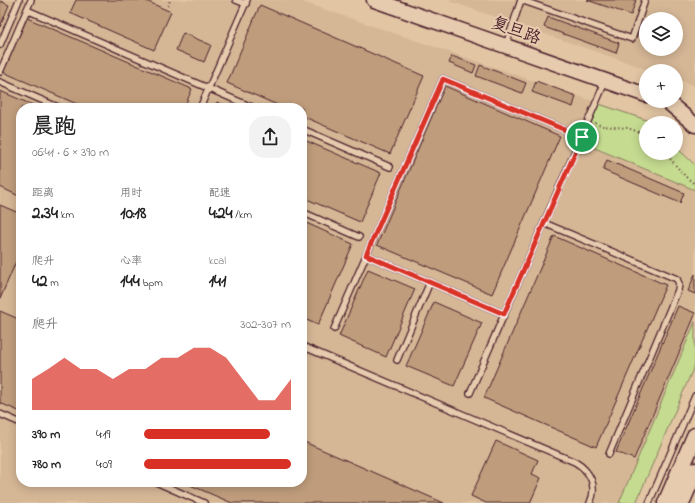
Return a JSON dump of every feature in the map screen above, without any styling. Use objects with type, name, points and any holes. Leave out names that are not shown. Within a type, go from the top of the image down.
[{"type":"main road","points":[[666,503],[695,436]]},
{"type":"main road","points":[[681,503],[695,471]]},
{"type":"street","name":"复旦路","points":[[374,0],[639,93]]},
{"type":"street","points":[[683,107],[695,111]]},
{"type":"street","points":[[674,108],[695,125]]},
{"type":"lane","points":[[0,45],[19,0]]},
{"type":"lane","points":[[0,72],[31,0]]},
{"type":"lane","points":[[202,103],[246,2],[236,0]]},
{"type":"lane","points":[[506,46],[521,0],[632,39],[646,0]]},
{"type":"lane","points":[[27,10],[242,103]]},
{"type":"lane","points":[[334,329],[443,79],[582,137]]},
{"type":"lane","points":[[0,82],[48,103]]},
{"type":"lane","points":[[470,393],[606,82]]},
{"type":"lane","points":[[307,131],[390,166]]},
{"type":"lane","points":[[307,214],[360,237]]},
{"type":"lane","points":[[544,222],[677,280],[679,284],[678,290],[609,454]]},
{"type":"lane","points":[[366,255],[504,314]]},
{"type":"lane","points":[[397,360],[430,282]]},
{"type":"lane","points":[[307,348],[575,462],[585,468],[592,477],[594,488],[590,503]]},
{"type":"lane","points":[[649,503],[695,396]]},
{"type":"lane","points":[[0,414],[16,421]]},
{"type":"lane","points":[[167,487],[204,503]]},
{"type":"path","points":[[168,6],[170,0]]},
{"type":"path","points":[[589,121],[602,126],[628,128],[639,132]]},
{"type":"path","points":[[671,160],[686,177],[695,184]]},
{"type":"shaded area","points":[[0,0],[297,0],[639,117],[639,160],[683,160],[683,154],[695,165],[695,322],[619,503],[0,503]]},
{"type":"shaded area","points":[[446,0],[695,0],[695,86],[683,82],[683,64],[639,64],[639,67]]},
{"type":"green space","points":[[599,104],[639,118],[639,160],[683,160],[683,154],[695,165],[695,190],[583,143]]},
{"type":"green space","points":[[695,322],[695,364],[636,503],[619,503]]},
{"type":"building","points":[[76,0],[144,0],[171,12],[154,50],[70,13]]},
{"type":"building","points":[[587,0],[636,0],[631,15]]},
{"type":"building","points":[[0,1],[9,5],[0,27]]},
{"type":"building","points":[[260,5],[424,76],[390,154],[307,118],[307,103],[273,103],[227,83]]},
{"type":"building","points":[[548,17],[619,43],[616,53],[544,27]]},
{"type":"building","points":[[27,18],[192,89],[186,103],[74,103],[3,72]]},
{"type":"building","points":[[183,33],[211,45],[204,62],[176,50]]},
{"type":"building","points":[[452,56],[476,65],[473,73],[449,63]]},
{"type":"building","points":[[480,65],[526,83],[522,93],[476,76]]},
{"type":"building","points":[[536,81],[576,96],[573,107],[532,92]]},
{"type":"building","points":[[445,86],[560,136],[492,294],[377,245]]},
{"type":"building","points":[[0,91],[28,103],[16,103],[16,195],[0,187]]},
{"type":"building","points":[[307,141],[381,173],[360,222],[307,199]]},
{"type":"building","points":[[607,160],[684,193],[680,203],[603,170]]},
{"type":"building","points":[[0,205],[16,212],[16,262],[0,299]]},
{"type":"building","points":[[307,223],[353,244],[318,325],[307,320]]},
{"type":"building","points":[[554,236],[666,285],[596,447],[484,398]]},
{"type":"building","points":[[368,269],[415,289],[386,357],[339,336]]},
{"type":"building","points":[[695,274],[695,294],[688,291]]},
{"type":"building","points":[[434,302],[482,323],[454,386],[406,366]]},
{"type":"building","points":[[678,306],[695,313],[695,315],[634,459],[616,452]]},
{"type":"building","points":[[0,311],[16,318],[16,410],[0,403]]},
{"type":"building","points":[[496,441],[538,460],[532,474],[541,478],[530,503],[486,503],[471,496]]},
{"type":"building","points":[[307,443],[444,503],[232,503],[195,487],[307,487]]},
{"type":"route","points":[[443,79],[582,137],[504,314],[366,255],[443,79]]}]
